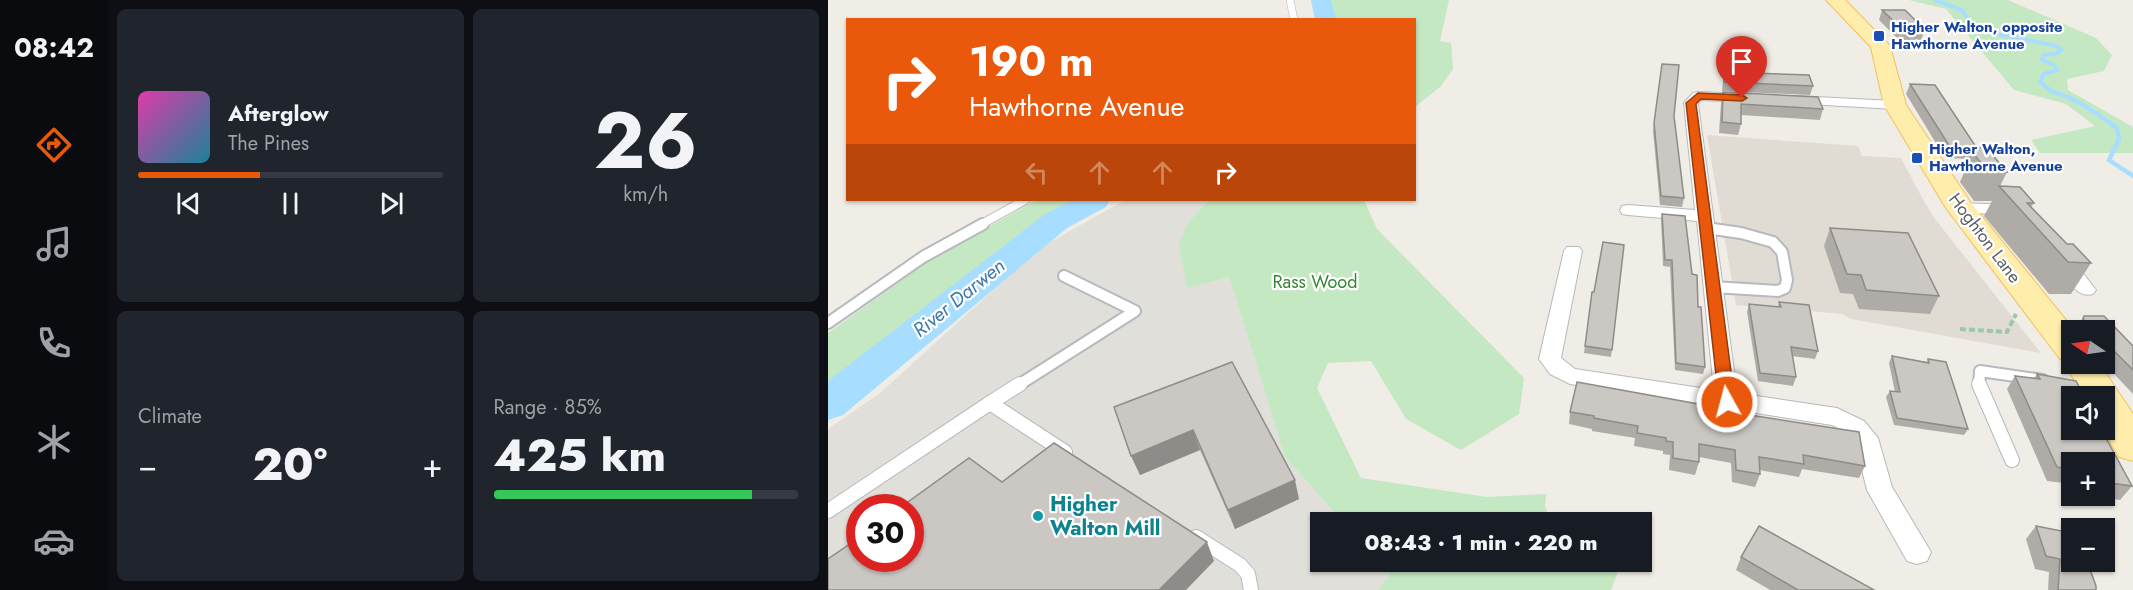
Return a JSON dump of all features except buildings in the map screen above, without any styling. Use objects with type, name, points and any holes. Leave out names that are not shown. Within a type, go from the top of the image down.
[{"type":"main road","name":"Hoghton Lane","points":[[1835,0],[1880,46],[1895,105],[1960,208],[2061,337]]},
{"type":"main road","points":[[2115,423],[2133,447]]},
{"type":"street","points":[[1727,402],[1691,103],[1698,96],[1895,105]]},
{"type":"street","points":[[1960,208],[2025,214],[2007,192]]},
{"type":"street","points":[[1628,210],[1705,222]]},
{"type":"street","points":[[2050,245],[2086,290]]},
{"type":"street","points":[[1573,251],[1550,359],[1558,369],[1570,376],[1727,402],[1837,417],[1856,427],[1866,438],[1880,490],[1917,552]]},
{"type":"lane","points":[[1290,0],[1294,18]]},
{"type":"lane","points":[[828,323],[923,257],[1023,201]]},
{"type":"lane","points":[[1705,222],[1773,242],[1782,252],[1787,280],[1785,288],[1778,291],[1713,287]]},
{"type":"lane","points":[[828,512],[1135,311],[1064,276]]},
{"type":"lane","points":[[2012,460],[1979,385],[1980,371],[2087,386]]},
{"type":"lane","points":[[990,404],[1080,462]]},
{"type":"lane","points":[[1180,526],[1239,565],[1248,574],[1251,590]]},
{"type":"path","points":[[1960,329],[2007,332],[2023,301],[2032,300]]},
{"type":"shaded area","points":[[1707,135],[1858,146],[1862,156],[1901,158],[1935,219],[2041,353],[1851,319],[1842,314],[1736,305]]},
{"type":"shaded area","points":[[1123,201],[1208,201],[1187,224],[1187,288],[1229,277],[1285,457],[1334,512],[1310,512],[1310,572],[1387,572],[1390,575],[1378,590],[828,590],[828,429],[880,393],[1040,248]]},
{"type":"green space","points":[[1330,0],[1449,0],[1440,41],[1451,43],[1453,69],[1441,86],[1416,106],[1416,18],[1335,18]]},
{"type":"green space","points":[[1909,0],[2008,0],[2096,38],[2112,55],[2104,71],[2067,79],[2068,90],[2133,127],[2133,153],[2040,153],[2031,140],[2095,126],[2066,104],[2014,90],[1946,9]]},
{"type":"green space","points":[[1034,201],[1074,201],[1036,222],[920,317],[828,382],[828,333],[933,258]]},
{"type":"green space","name":"Rass Wood","points":[[1208,201],[1364,201],[1377,229],[1524,378],[1519,414],[1461,450],[1406,419],[1371,361],[1328,363],[1317,388],[1361,478],[1487,497],[1546,494],[1547,512],[1334,512],[1285,457],[1229,277],[1187,288],[1179,244],[1187,224]]},
{"type":"green space","points":[[1387,572],[1618,572],[1611,590],[1378,590],[1390,575]]},
{"type":"waterway","name":"River Darwen","points":[[1321,0],[1326,18]]},
{"type":"waterway","points":[[1935,0],[1962,10],[1977,30],[2057,46],[2061,50],[2055,54],[2043,55],[2042,60],[2054,65],[2057,70],[2044,74],[2040,82],[2051,91],[2073,99]]},
{"type":"waterway","points":[[2069,98],[2117,128],[2119,139],[2109,160],[2133,176]]},
{"type":"waterway","name":"River Darwen","points":[[828,404],[1056,221],[1093,201]]},
{"type":"place","name":"Higher Walton, opposite Hawthorne Avenue","points":[[1879,36]]},
{"type":"place","name":"Higher Walton, Hawthorne Avenue","points":[[1917,158]]},
{"type":"place","name":"Higher Walton Mill","points":[[1038,516]]},
{"type":"route","points":[[1727,402],[1691,103],[1698,96],[1742,98]]}]
